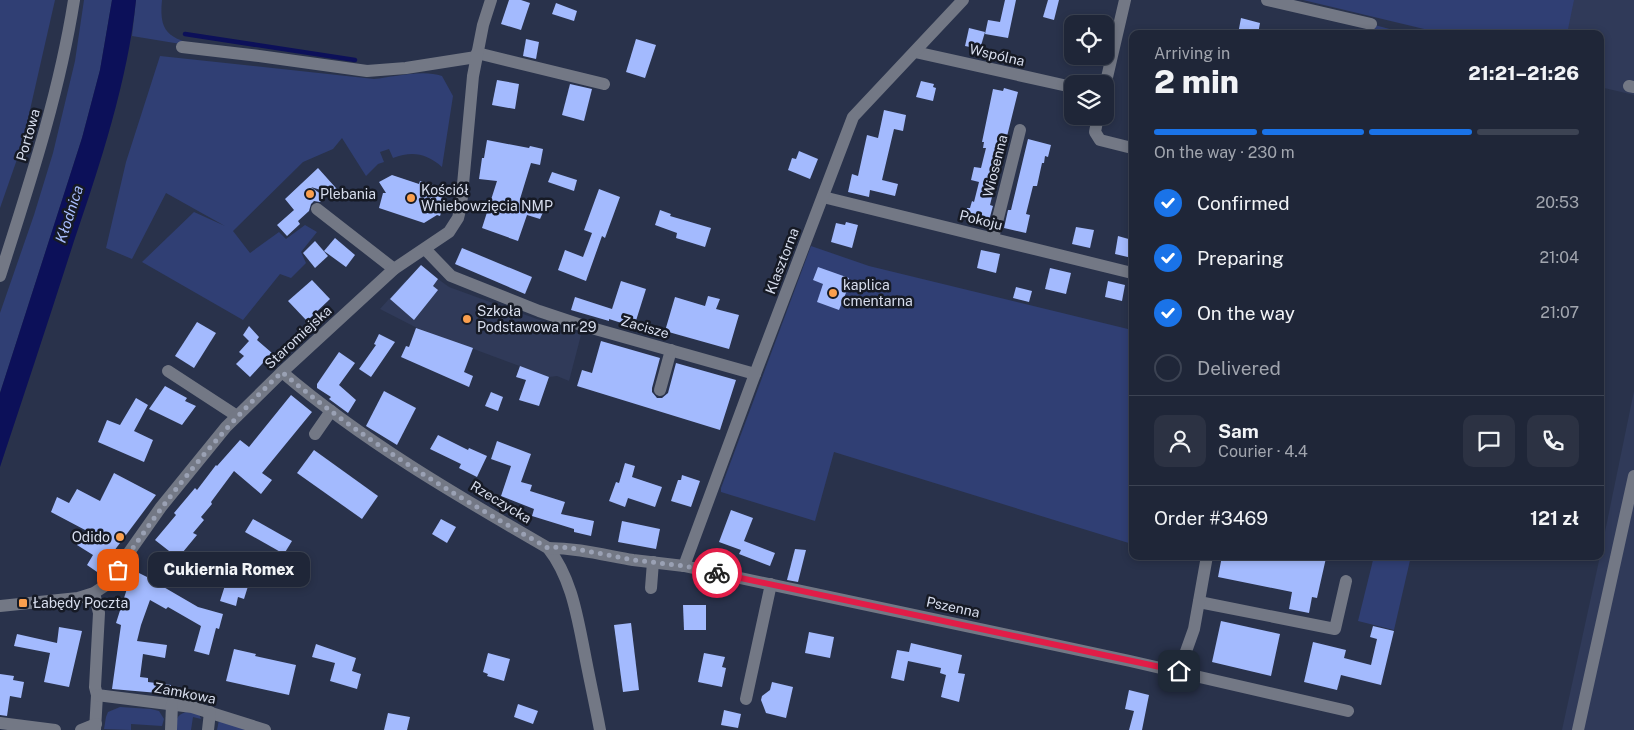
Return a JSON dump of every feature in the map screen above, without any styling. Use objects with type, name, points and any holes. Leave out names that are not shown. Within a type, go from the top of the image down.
[{"type":"street","name":"Portowa","points":[[0,276],[55,99],[74,0]]},
{"type":"street","name":"Staromiejska","points":[[0,606],[78,598],[94,593],[106,585],[162,507],[237,416],[394,269],[449,232],[458,218],[461,206],[472,85],[477,55],[491,0]]},
{"type":"street","name":"Klasztorna","points":[[684,566],[853,118],[963,0]]},
{"type":"street","points":[[1108,75],[1126,0]]},
{"type":"street","points":[[1267,0],[1372,24]]},
{"type":"street","points":[[182,47],[367,71],[406,68],[477,55],[604,84]]},
{"type":"street","name":"Wspólna","points":[[916,52],[1064,85]]},
{"type":"street","points":[[1096,125],[1095,132],[1100,140],[1129,147]]},
{"type":"street","name":"Wiosenna","points":[[993,238],[1020,130]]},
{"type":"street","name":"Pokoju","points":[[823,197],[1129,272]]},
{"type":"street","points":[[318,209],[394,269]]},
{"type":"street","name":"Zacisze","points":[[425,249],[451,276],[573,322],[672,350],[759,371]]},
{"type":"street","points":[[660,390],[672,350]]},
{"type":"street","points":[[168,371],[237,416]]},
{"type":"street","name":"Rzeczycka","points":[[282,372],[355,429],[421,472],[548,548],[558,560],[564,572],[574,606],[600,730]]},
{"type":"street","points":[[315,434],[331,411]]},
{"type":"street","points":[[1578,730],[1634,476]]},
{"type":"street","name":"Pszenna","points":[[548,548],[571,548],[684,566],[1179,671],[1348,711]]},
{"type":"street","points":[[1179,671],[1194,629],[1206,560]]},
{"type":"street","points":[[651,588],[653,562]]},
{"type":"street","points":[[1199,602],[1335,629],[1346,581]]},
{"type":"street","points":[[746,699],[771,584]]},
{"type":"street","points":[[81,730],[95,727],[99,613],[94,593]]},
{"type":"street","name":"Zamkowa","points":[[97,695],[172,704],[210,712],[265,730]]},
{"type":"street","points":[[171,730],[172,704]]},
{"type":"street","points":[[208,730],[210,712]]},
{"type":"street","points":[[0,723],[55,730]]},
{"type":"shaded area","points":[[0,0],[55,0],[22,145],[0,208]]},
{"type":"shaded area","points":[[84,0],[112,0],[100,70],[82,138],[0,393],[0,313],[53,153],[75,61]]},
{"type":"shaded area","points":[[136,0],[162,0],[161,13],[163,22],[170,34],[185,42],[205,48],[132,36]]},
{"type":"shaded area","points":[[1303,0],[1574,0],[1568,30],[1428,30]]},
{"type":"shaded area","points":[[1572,0],[1634,0],[1634,95],[1604,88],[1604,30],[1566,30]]},
{"type":"shaded area","points":[[1371,24],[1393,30],[1370,30]]},
{"type":"shaded area","points":[[160,56],[374,79],[417,73],[442,76],[453,96],[442,167],[436,162],[419,155],[406,154],[393,158],[389,149],[380,152],[384,162],[378,164],[366,176],[342,138],[333,149],[303,162],[233,231],[250,253],[279,232],[286,239],[305,225],[317,232],[301,252],[306,263],[291,278],[280,274],[243,320],[142,262],[194,212],[225,226],[166,193],[132,259],[106,248],[126,162]]},
{"type":"shaded area","points":[[811,246],[869,266],[1129,329],[1129,543],[834,452],[815,521],[721,492]]},
{"type":"shaded area","name":"Szkoła Podstawowa nr 29","points":[[438,279],[449,287],[581,335],[569,381],[557,376],[549,377],[417,328],[380,309],[406,280]]},
{"type":"shaded area","points":[[1634,391],[1634,730],[1562,730],[1599,560],[1604,560],[1604,537]]},
{"type":"shaded area","points":[[1373,560],[1410,560],[1394,630],[1358,621]]},
{"type":"shaded area","points":[[120,707],[159,711],[164,719],[162,726],[131,724],[131,730],[104,729],[108,712]]},
{"type":"shaded area","points":[[186,712],[199,714],[201,719],[193,717],[191,730],[175,730],[177,719]]},
{"type":"shaded area","points":[[219,720],[249,730],[217,730]]},
{"type":"water","name":"Kłodnica","points":[[112,0],[136,0],[127,61],[120,91],[94,183],[0,467],[0,393],[82,138],[100,70]]},
{"type":"building","points":[[509,0],[521,0],[530,3],[521,30],[501,24]]},
{"type":"building","points":[[1005,0],[1016,0],[1008,38],[985,34],[988,20],[1000,22]]},
{"type":"building","points":[[1048,0],[1059,0],[1054,20],[1043,17]]},
{"type":"building","points":[[556,3],[577,11],[574,21],[552,14]]},
{"type":"building","points":[[1241,18],[1260,23],[1259,30],[1239,30]]},
{"type":"building","points":[[969,28],[985,32],[980,49],[965,46]]},
{"type":"building","points":[[526,39],[539,42],[536,59],[523,56]]},
{"type":"building","points":[[636,39],[656,45],[645,78],[626,72]]},
{"type":"building","points":[[497,80],[519,84],[515,109],[492,105]]},
{"type":"building","points":[[921,81],[934,84],[933,87],[936,88],[933,101],[916,97]]},
{"type":"building","points":[[570,84],[592,89],[584,121],[562,115]]},
{"type":"building","points":[[1004,88],[1018,92],[990,205],[993,206],[988,224],[965,218],[967,208],[970,208],[972,201],[974,202],[979,182],[971,180],[974,167],[981,168],[986,148],[983,148],[984,142],[982,142],[993,89],[1003,91]]},
{"type":"building","points":[[884,110],[906,115],[903,131],[894,129],[882,180],[898,184],[895,196],[870,190],[869,197],[848,192],[852,174],[858,176],[867,135],[878,138]]},
{"type":"building","points":[[1028,139],[1051,145],[1048,157],[1045,156],[1044,163],[1042,163],[1037,186],[1033,186],[1026,214],[1030,215],[1026,233],[1004,228],[1008,210],[1011,210]]},
{"type":"building","points":[[487,140],[543,149],[540,165],[531,163],[520,199],[545,208],[540,219],[527,215],[518,241],[482,228],[497,181],[479,179]]},
{"type":"building","points":[[799,151],[818,159],[810,179],[788,170],[792,158],[796,159]]},
{"type":"building","name":"Plebania","points":[[318,168],[344,197],[311,187],[325,197],[320,202],[314,201],[311,204],[309,211],[298,221],[300,224],[287,236],[277,225],[294,210],[285,199]]},
{"type":"building","points":[[552,172],[577,180],[574,191],[548,182]]},
{"type":"building","name":"Kościół Wniebowzięcia NMP","points":[[392,175],[419,184],[420,181],[433,185],[445,201],[440,216],[437,215],[424,223],[379,208],[383,193],[386,193],[379,182]]},
{"type":"building","points":[[599,189],[620,197],[605,238],[602,236],[586,281],[558,270],[565,250],[583,257],[592,233],[584,230]]},
{"type":"building","points":[[660,210],[671,214],[670,216],[711,228],[705,247],[676,238],[677,233],[655,225]]},
{"type":"building","points":[[846,222],[858,225],[852,248],[831,242],[836,223],[845,225]]},
{"type":"building","points":[[1076,227],[1094,230],[1090,248],[1072,244]]},
{"type":"building","points":[[1118,236],[1129,239],[1129,257],[1115,254]]},
{"type":"building","points":[[335,238],[355,255],[346,267],[324,251]]},
{"type":"building","points":[[315,241],[328,256],[315,268],[303,253]]},
{"type":"building","points":[[462,248],[532,277],[525,294],[455,264]]},
{"type":"building","points":[[981,250],[1000,254],[996,273],[977,268]]},
{"type":"building","points":[[421,265],[438,279],[433,286],[438,290],[414,320],[390,299]]},
{"type":"building","name":"kaplica cmentarna","points":[[818,267],[849,278],[848,282],[850,283],[839,310],[817,302],[823,284],[813,280]]},
{"type":"building","points":[[1050,268],[1071,273],[1066,294],[1045,289]]},
{"type":"building","points":[[312,280],[330,299],[307,321],[288,301]]},
{"type":"building","points":[[621,281],[646,289],[634,327],[571,310],[575,297],[612,309]]},
{"type":"building","points":[[1108,281],[1125,285],[1122,301],[1105,297]]},
{"type":"building","points":[[1016,287],[1032,291],[1029,302],[1013,298]]},
{"type":"building","points":[[708,296],[720,299],[716,309],[739,315],[729,349],[665,331],[675,297],[705,306]]},
{"type":"building","points":[[197,322],[216,333],[194,368],[175,356]]},
{"type":"building","points":[[249,326],[259,337],[257,340],[272,353],[250,377],[236,364],[244,356],[239,352],[249,341],[243,335]]},
{"type":"building","points":[[416,328],[473,348],[464,372],[473,376],[469,387],[401,357],[406,346],[409,347]]},
{"type":"building","points":[[379,334],[395,342],[371,377],[359,369],[376,345],[374,344]]},
{"type":"building","points":[[601,341],[660,358],[652,388],[652,392],[657,398],[662,398],[668,393],[676,363],[736,380],[720,430],[577,386],[582,370],[592,373]]},
{"type":"building","points":[[339,352],[355,363],[339,385],[356,400],[348,413],[329,399],[331,397],[317,388],[317,384]]},
{"type":"building","points":[[520,366],[549,377],[539,406],[519,400],[526,380],[516,377]]},
{"type":"building","points":[[165,386],[187,398],[185,401],[196,406],[182,425],[149,409]]},
{"type":"building","points":[[384,391],[416,408],[397,445],[366,426]]},
{"type":"building","points":[[491,392],[503,397],[498,411],[485,406]]},
{"type":"building","points":[[291,395],[312,412],[262,473],[272,480],[261,494],[234,471],[201,517],[204,520],[193,533],[197,535],[178,558],[155,540],[176,515],[174,513],[195,488],[197,490],[216,465],[240,440],[249,447]]},
{"type":"building","points":[[136,398],[148,405],[134,431],[153,440],[144,462],[98,442],[107,420],[120,425]]},
{"type":"building","points":[[438,435],[468,450],[469,448],[487,456],[477,477],[459,468],[461,464],[430,449]]},
{"type":"building","points":[[497,441],[531,454],[521,482],[532,485],[530,491],[565,502],[561,514],[594,521],[591,536],[574,532],[574,529],[532,516],[534,509],[501,496],[511,466],[491,459]]},
{"type":"building","points":[[314,450],[378,496],[362,519],[297,473]]},
{"type":"building","points":[[625,463],[635,466],[632,477],[662,487],[655,507],[628,498],[625,507],[609,501],[616,482],[619,483]]},
{"type":"building","points":[[114,473],[156,495],[114,551],[100,574],[87,565],[93,555],[77,545],[87,531],[51,512],[57,497],[69,503],[77,489],[100,501]]},
{"type":"building","points":[[682,475],[700,481],[691,507],[671,501],[678,480],[681,480]]},
{"type":"building","points":[[731,510],[753,518],[744,541],[775,553],[770,566],[739,554],[741,550],[719,542]]},
{"type":"building","points":[[253,519],[292,541],[284,554],[245,532]]},
{"type":"building","points":[[441,519],[456,527],[447,543],[432,534]]},
{"type":"building","points":[[622,521],[660,529],[656,549],[618,542]]},
{"type":"building","points":[[795,549],[806,550],[798,582],[787,580]]},
{"type":"building","points":[[1221,560],[1326,560],[1317,598],[1312,597],[1309,613],[1289,609],[1292,592],[1218,577]]},
{"type":"building","points":[[133,570],[198,607],[223,614],[219,629],[216,628],[209,655],[194,651],[201,626],[168,607],[166,609],[150,600],[137,641],[167,645],[165,658],[143,654],[140,677],[148,678],[148,682],[171,685],[170,694],[112,689],[121,625],[116,623]]},
{"type":"building","points":[[228,576],[249,583],[244,599],[238,597],[236,606],[220,601]]},
{"type":"building","points":[[683,605],[706,605],[706,630],[684,630]]},
{"type":"building","points":[[1221,621],[1280,634],[1271,676],[1212,662]]},
{"type":"building","points":[[631,623],[639,690],[623,692],[614,625]]},
{"type":"building","points":[[1373,626],[1394,631],[1381,685],[1341,675],[1337,690],[1304,682],[1313,642],[1346,650],[1344,658],[1371,665],[1377,639],[1370,637]]},
{"type":"building","points":[[59,627],[82,631],[69,687],[44,682],[50,653],[14,646],[17,634],[57,643]]},
{"type":"building","points":[[809,632],[834,637],[830,658],[805,653]]},
{"type":"building","points":[[911,643],[962,655],[958,673],[965,674],[959,702],[941,697],[946,675],[940,673],[941,668],[908,661],[904,681],[891,678],[897,650],[909,652]]},
{"type":"building","points":[[316,644],[356,658],[352,671],[361,674],[357,689],[330,681],[335,663],[312,657]]},
{"type":"building","points":[[234,649],[256,654],[255,656],[296,665],[289,695],[226,681]]},
{"type":"building","points":[[488,653],[510,659],[504,681],[487,676],[488,674],[483,672]]},
{"type":"building","points":[[704,653],[725,657],[722,667],[726,668],[722,687],[698,682]]},
{"type":"building","points":[[0,674],[14,676],[13,680],[24,682],[21,698],[10,696],[7,716],[0,715]]},
{"type":"building","points":[[772,682],[793,687],[786,718],[766,713],[761,700],[762,696],[770,690]]},
{"type":"building","points":[[1129,690],[1149,695],[1142,730],[1129,730],[1134,711],[1125,709]]},
{"type":"building","points":[[518,704],[538,711],[533,724],[514,717]]},
{"type":"building","points":[[724,710],[741,714],[738,728],[721,725]]},
{"type":"building","points":[[388,713],[410,717],[407,730],[384,730]]},
{"type":"waterway","points":[[185,34],[355,60]]},
{"type":"way so far","points":[[118,570],[162,507],[226,427],[282,372],[355,429],[548,548],[571,548],[717,573]]},
{"type":"place","name":"Plebania","points":[[310,194]]},
{"type":"place","name":"Kościół Wniebowzięcia NMP","points":[[411,198]]},
{"type":"place","name":"kaplica cmentarna","points":[[833,293]]},
{"type":"place","name":"Szkoła Podstawowa nr 29","points":[[467,319]]},
{"type":"place","name":"Odido","points":[[120,537]]},
{"type":"place","name":"Cukiernia Romex","points":[[118,570]]},
{"type":"place","name":"Łabędy Poczta","points":[[23,603]]},
{"type":"route","points":[[717,573],[1179,671]]}]
